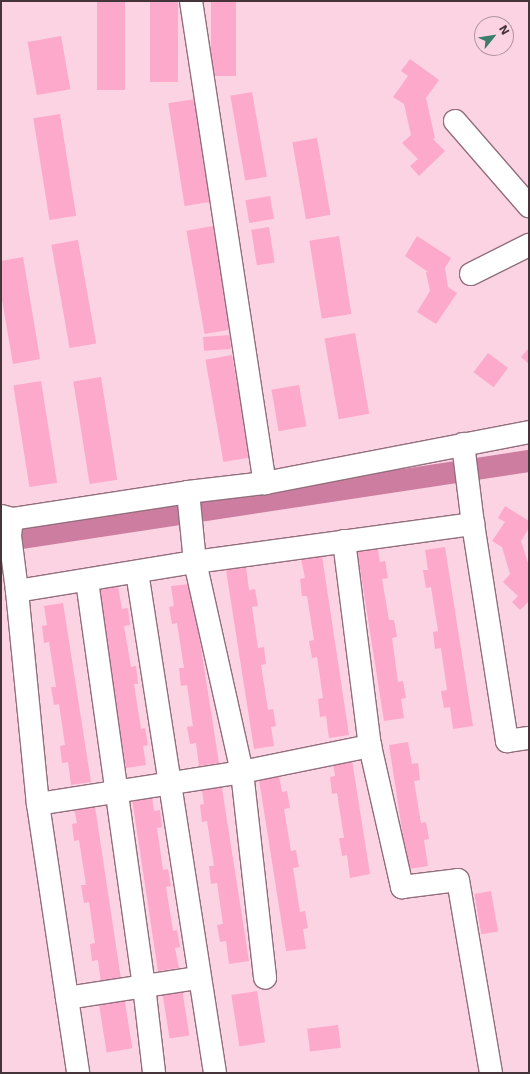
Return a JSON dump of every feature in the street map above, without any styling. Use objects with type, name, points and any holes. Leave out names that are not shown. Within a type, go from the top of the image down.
[{"type":"street","points":[[191,1],[265,483]]},
{"type":"street","points":[[455,120],[529,206]]},
{"type":"street","points":[[471,274],[529,245]]},
{"type":"street","points":[[78,1073],[38,804],[8,523],[189,499],[265,483],[464,454],[529,432]]},
{"type":"street","points":[[464,454],[469,498],[507,741],[529,738]]},
{"type":"street","points":[[189,499],[194,555],[242,772],[266,978]]},
{"type":"street","points":[[15,582],[87,581],[137,572],[194,555],[344,541],[473,524]]},
{"type":"street","points":[[344,541],[370,746],[402,886],[458,880],[490,1073]]},
{"type":"street","points":[[137,572],[198,978],[215,1073]]},
{"type":"street","points":[[87,581],[144,986],[154,1073]]},
{"type":"street","points":[[38,804],[242,772],[370,746]]},
{"type":"street","points":[[67,998],[198,978]]},
{"type":"building","points":[[97,1],[125,1],[125,90],[97,90]]},
{"type":"building","points":[[150,1],[178,1],[178,82],[150,82]]},
{"type":"building","points":[[211,1],[236,1],[236,76],[211,76]]},
{"type":"building","points":[[61,36],[70,89],[37,95],[28,42]]},
{"type":"building","points":[[410,59],[439,80],[426,98],[435,138],[433,139],[445,151],[419,176],[410,166],[418,159],[402,143],[411,135],[404,104],[393,97],[408,76],[401,71]]},
{"type":"building","points":[[252,92],[267,177],[245,181],[230,96]]},
{"type":"building","points":[[195,99],[211,202],[185,206],[168,103]]},
{"type":"building","points":[[60,114],[76,216],[49,220],[33,118]]},
{"type":"building","points":[[317,138],[331,215],[306,219],[292,142]]},
{"type":"building","points":[[270,196],[274,219],[249,223],[245,200]]},
{"type":"building","points":[[213,226],[231,329],[205,334],[186,231]]},
{"type":"building","points":[[269,227],[275,263],[257,265],[251,230]]},
{"type":"building","points":[[339,236],[351,314],[322,319],[309,241]]},
{"type":"building","points":[[417,236],[451,258],[445,268],[448,287],[457,293],[436,324],[417,312],[430,291],[426,272],[428,272],[405,256]]},
{"type":"building","points":[[78,240],[96,343],[70,348],[51,245]]},
{"type":"building","points":[[23,257],[40,359],[13,364],[1,294],[1,261]]},
{"type":"building","points":[[355,333],[369,414],[339,419],[324,338]]},
{"type":"building","points":[[230,335],[231,349],[204,351],[203,337]]},
{"type":"building","points":[[529,348],[529,364],[521,357]]},
{"type":"building","points":[[488,353],[508,368],[494,387],[474,372]]},
{"type":"building","points":[[232,355],[250,457],[223,462],[205,360]]},
{"type":"building","points":[[101,377],[117,480],[90,484],[73,381]]},
{"type":"building","points":[[41,381],[57,483],[29,487],[13,385]]},
{"type":"building","points":[[299,385],[306,426],[279,431],[271,390]]},
{"type":"building","points":[[505,506],[529,521],[529,528],[521,541],[529,566],[529,601],[520,610],[512,602],[518,596],[503,582],[510,574],[502,547],[492,541],[505,522],[498,518]]},
{"type":"building","points":[[376,539],[380,562],[385,561],[388,578],[382,579],[389,620],[394,620],[397,637],[392,638],[398,682],[403,681],[406,698],[401,699],[404,718],[384,721],[356,543]]},
{"type":"building","points":[[445,547],[473,726],[453,729],[450,707],[444,708],[441,691],[447,690],[441,648],[435,649],[433,632],[438,631],[431,587],[426,588],[423,570],[428,570],[425,550]]},
{"type":"building","points":[[322,556],[349,735],[329,738],[326,716],[320,717],[318,699],[323,698],[317,657],[312,658],[309,641],[314,640],[307,596],[302,596],[300,579],[305,578],[301,559]]},
{"type":"building","points":[[246,567],[249,590],[255,589],[258,606],[252,607],[258,648],[264,647],[266,664],[261,665],[268,710],[273,709],[276,726],[271,727],[274,746],[254,749],[226,570]]},
{"type":"building","points":[[191,584],[219,763],[199,766],[196,743],[190,744],[187,727],[193,726],[187,685],[181,686],[179,668],[184,668],[177,623],[172,624],[169,607],[174,606],[171,586]]},
{"type":"building","points":[[118,586],[122,609],[128,608],[130,625],[124,626],[131,667],[136,666],[138,684],[134,684],[141,729],[145,728],[148,745],[143,746],[146,765],[126,768],[98,589]]},
{"type":"building","points":[[63,603],[91,782],[71,785],[68,762],[62,763],[60,746],[65,745],[59,704],[54,705],[51,687],[56,687],[49,642],[44,643],[42,626],[47,625],[44,606]]},
{"type":"building","points":[[408,742],[412,764],[418,763],[420,780],[414,781],[421,823],[426,822],[429,839],[424,840],[428,866],[408,869],[389,745]]},
{"type":"building","points":[[351,754],[370,874],[350,878],[347,855],[342,856],[339,838],[344,838],[337,793],[332,794],[330,777],[335,776],[332,757]]},
{"type":"building","points":[[278,770],[282,792],[287,791],[290,808],[284,809],[291,851],[296,850],[299,867],[293,868],[300,912],[305,911],[308,928],[303,929],[306,949],[286,951],[258,773]]},
{"type":"building","points":[[221,782],[249,961],[229,964],[226,941],[220,942],[217,925],[223,924],[217,883],[211,884],[209,866],[214,866],[207,821],[202,822],[200,805],[204,804],[201,784]]},
{"type":"building","points":[[151,789],[154,811],[160,810],[162,827],[157,828],[163,870],[168,869],[171,886],[166,887],[173,931],[177,930],[180,947],[175,948],[179,968],[158,971],[131,792]]},
{"type":"building","points":[[94,800],[121,979],[101,983],[98,960],[92,961],[90,944],[95,943],[89,902],[84,903],[81,885],[86,885],[79,840],[74,841],[72,824],[77,823],[73,804]]},
{"type":"building","points":[[491,891],[498,931],[481,934],[474,894]]},
{"type":"building","points":[[182,989],[189,1035],[170,1039],[162,992]]},
{"type":"building","points":[[257,991],[265,1042],[239,1046],[231,995]]},
{"type":"building","points":[[124,996],[132,1048],[107,1052],[98,1000]]},
{"type":"building","points":[[338,1025],[341,1048],[310,1052],[307,1029]]},
{"type":"waterway","points":[[1,541],[529,461]]}]
